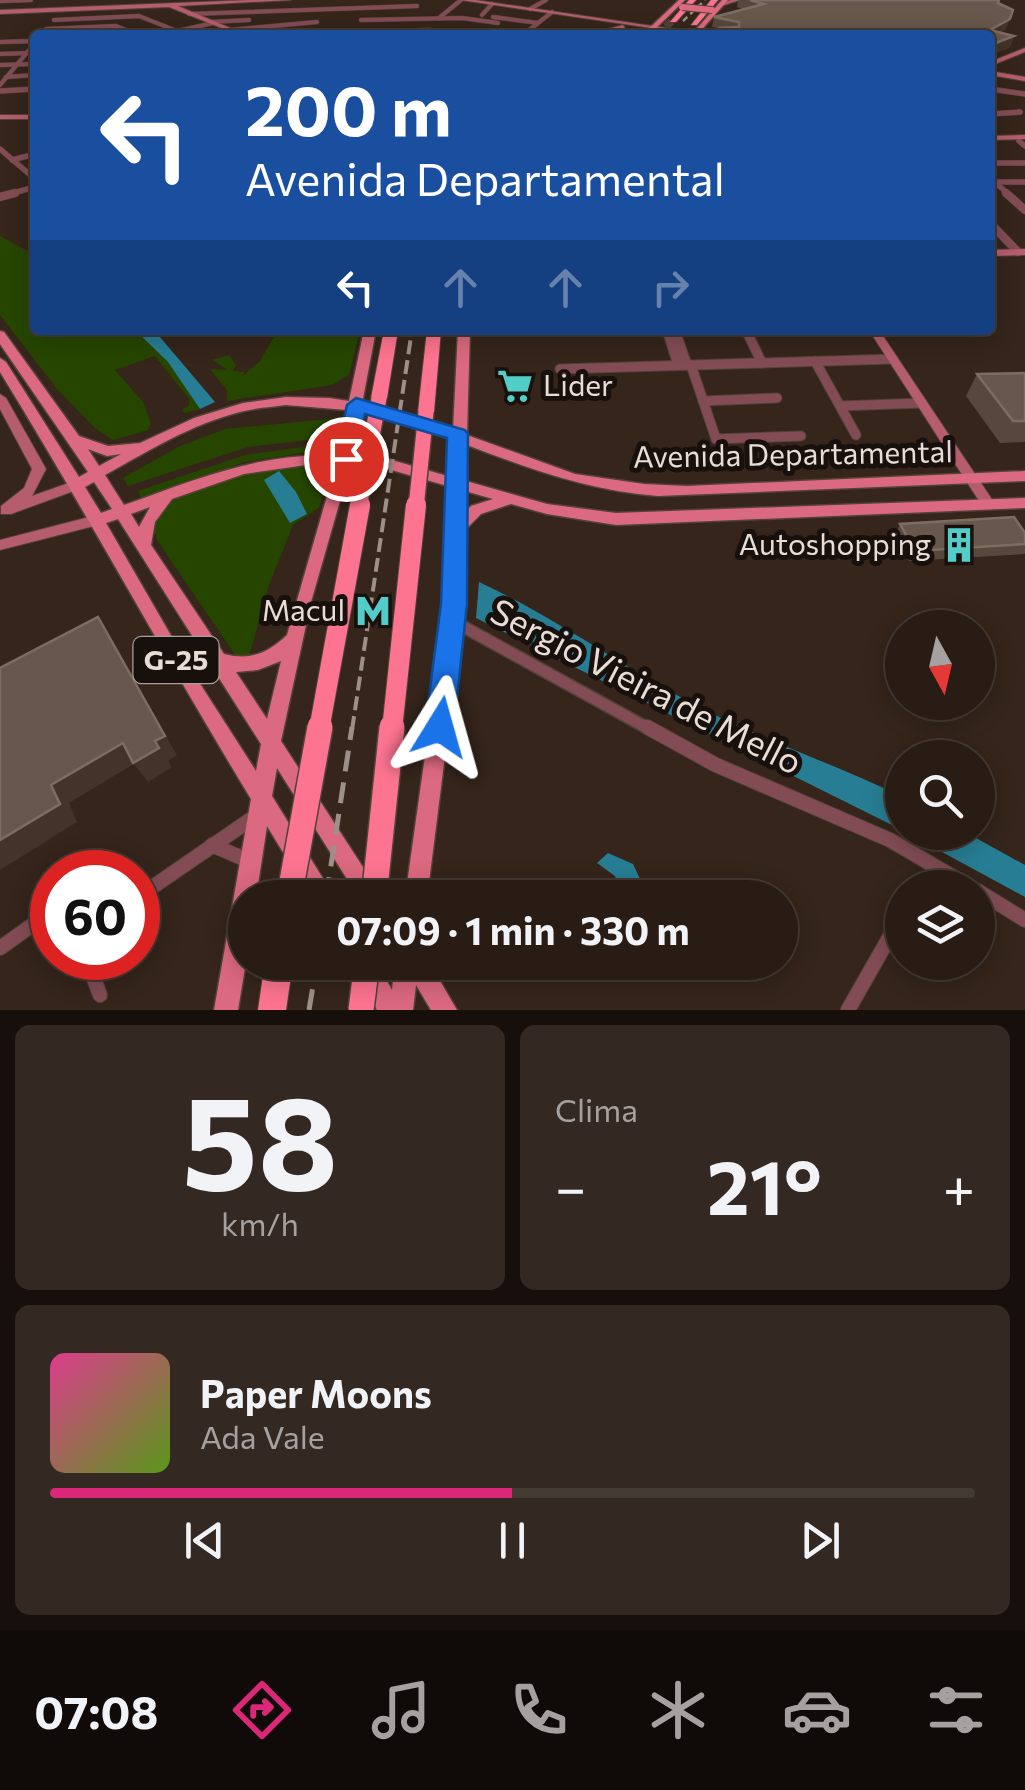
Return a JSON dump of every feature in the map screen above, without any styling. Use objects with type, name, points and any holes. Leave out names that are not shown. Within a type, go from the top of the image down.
[{"type":"highway","points":[[669,18],[693,0]]},
{"type":"highway","points":[[695,30],[720,1]]},
{"type":"highway","points":[[292,880],[390,335]]},
{"type":"highway","points":[[375,880],[434,335]]},
{"type":"highway","points":[[272,1010],[276,980]]},
{"type":"highway","points":[[362,1010],[363,980]]},
{"type":"main road","points":[[695,30],[720,1]]},
{"type":"main road","points":[[651,30],[669,18],[679,5],[714,11]]},
{"type":"main road","points":[[637,24],[669,18]]},
{"type":"main road","points":[[610,22],[656,26]]},
{"type":"main road","name":"G-25","points":[[0,335],[74,439],[361,880]]},
{"type":"main road","points":[[226,1010],[271,742],[293,640],[346,459],[369,335]]},
{"type":"main road","points":[[418,880],[454,613],[464,335]]},
{"type":"main road","name":"G-25","points":[[0,362],[77,485],[259,805],[311,880]]},
{"type":"main road","points":[[0,372],[13,382]]},
{"type":"main road","points":[[322,400],[363,372]]},
{"type":"main road","name":"Avenida Departamental","points":[[3,511],[77,485],[195,422],[244,407],[322,400],[356,405],[458,434],[562,474],[632,489],[687,491],[1025,476]]},
{"type":"main road","points":[[74,439],[114,451],[160,440]]},
{"type":"main road","name":"Avenida Departamental","points":[[97,520],[267,464],[346,459],[388,464],[563,512],[635,519],[1025,503]]},
{"type":"main road","points":[[143,547],[148,520],[170,494]]},
{"type":"main road","points":[[456,530],[476,510],[509,500]]},
{"type":"main road","points":[[218,660],[240,666],[258,663],[278,654],[293,640]]},
{"type":"main road","points":[[374,980],[390,1010]]},
{"type":"main road","points":[[401,1010],[405,980]]},
{"type":"main road","points":[[426,980],[445,1010]]},
{"type":"street","points":[[0,1],[34,0]]},
{"type":"street","points":[[27,10],[34,0]]},
{"type":"street","points":[[245,1],[258,0]]},
{"type":"street","points":[[0,12],[288,0]]},
{"type":"street","points":[[400,18],[425,0]]},
{"type":"street","points":[[425,30],[463,0],[610,22],[625,20]]},
{"type":"street","points":[[503,6],[513,0]]},
{"type":"street","points":[[530,9],[546,0]]},
{"type":"street","points":[[720,1],[737,0]]},
{"type":"street","points":[[245,1],[248,12]]},
{"type":"street","points":[[316,30],[318,1]]},
{"type":"street","points":[[27,10],[169,2],[230,30],[280,21]]},
{"type":"street","points":[[492,4],[480,14],[538,23]]},
{"type":"street","points":[[189,14],[417,6]]},
{"type":"street","points":[[360,7],[362,30]]},
{"type":"street","points":[[46,30],[62,10]]},
{"type":"street","points":[[280,21],[282,10]]},
{"type":"street","points":[[529,30],[552,12]]},
{"type":"street","points":[[562,14],[637,24]]},
{"type":"street","points":[[54,20],[138,16],[174,30]]},
{"type":"street","points":[[361,20],[439,18],[498,23],[490,30]]},
{"type":"street","points":[[181,30],[211,23],[317,22]]},
{"type":"street","points":[[597,30],[610,22]]},
{"type":"street","points":[[609,30],[637,24]]},
{"type":"street","points":[[68,30],[117,26],[126,30]]},
{"type":"street","points":[[656,26],[695,30]]},
{"type":"street","points":[[0,42],[30,42]]},
{"type":"street","points":[[30,49],[3,77],[0,88],[30,89]]},
{"type":"street","points":[[995,63],[1025,50]]},
{"type":"street","points":[[0,54],[30,53]]},
{"type":"street","points":[[0,66],[30,64]]},
{"type":"street","points":[[995,74],[1023,78]]},
{"type":"street","points":[[3,77],[30,76]]},
{"type":"street","points":[[995,90],[1025,94]]},
{"type":"street","points":[[995,114],[1020,112],[1008,91]]},
{"type":"street","points":[[0,117],[30,117]]},
{"type":"street","points":[[995,140],[1024,141]]},
{"type":"street","points":[[0,150],[30,178]]},
{"type":"street","points":[[12,160],[30,155]]},
{"type":"street","points":[[995,164],[1025,162]]},
{"type":"street","points":[[995,182],[1025,182]]},
{"type":"street","points":[[995,184],[1025,210]]},
{"type":"street","points":[[0,196],[30,185]]},
{"type":"street","points":[[1014,199],[1025,199]]},
{"type":"street","points":[[995,228],[1022,252]]},
{"type":"street","points":[[995,252],[1022,252]]},
{"type":"street","points":[[669,335],[703,400],[716,439],[801,436]]},
{"type":"street","points":[[676,335],[685,365]]},
{"type":"street","points":[[748,335],[762,363]]},
{"type":"street","points":[[877,335],[988,504]]},
{"type":"street","points":[[560,369],[892,359]]},
{"type":"street","points":[[815,361],[856,435]]},
{"type":"street","points":[[0,398],[39,469],[29,491],[3,511]]},
{"type":"street","points":[[703,400],[777,398]]},
{"type":"street","points":[[840,406],[922,404]]},
{"type":"street","name":"Avenida Departamental","points":[[0,545],[97,520]]},
{"type":"street","name":"Sergio Vieira de Mello","points":[[454,613],[716,765],[890,840],[942,870]]},
{"type":"street","points":[[160,881],[212,845],[259,805]]},
{"type":"street","points":[[212,845],[250,861]]},
{"type":"street","name":"Sergio Vieira de Mello","points":[[995,901],[1025,920]]},
{"type":"street","points":[[0,948],[30,927]]},
{"type":"street","points":[[853,1009],[885,941]]},
{"type":"street","points":[[94,980],[100,995]]},
{"type":"green space","points":[[0,236],[30,252],[30,335],[140,335],[168,362],[200,409],[184,413],[182,409],[188,407],[190,400],[155,356],[115,370],[143,402],[151,424],[148,430],[113,440],[95,428],[57,389],[0,315]]},
{"type":"green space","points":[[275,335],[359,335],[349,375],[332,385],[227,401],[227,390],[210,369],[228,370],[212,360],[229,355],[236,365],[233,371],[244,372],[243,376],[260,361]]},
{"type":"green space","points":[[339,418],[335,437],[248,447],[128,486],[123,478],[178,447],[225,429]]},
{"type":"green space","points":[[316,445],[315,451],[244,462],[142,500],[138,491],[245,455]]},
{"type":"green space","points":[[332,462],[319,508],[293,525],[269,585],[248,660],[236,656],[157,540],[153,525],[175,497],[257,471]]},
{"type":"water","points":[[140,335],[158,335],[215,402],[200,409],[168,362]]},
{"type":"water","points":[[279,471],[307,514],[290,523],[264,480]]},
{"type":"water","points":[[479,582],[713,714],[885,789],[885,822],[476,618]]},
{"type":"water","points":[[995,848],[1025,865],[1025,897],[995,881],[995,870],[975,870],[938,850]]},
{"type":"water","points":[[608,853],[633,864],[641,880],[616,880],[597,863]]},
{"type":"building","points":[[750,0],[999,0],[998,3],[1013,10],[1010,19],[990,30],[721,30],[739,27],[739,22],[714,17],[764,4]]},
{"type":"building","points":[[995,31],[1014,36],[996,43]]},
{"type":"building","points":[[1025,373],[1025,421],[1013,421],[977,374]]},
{"type":"building","points":[[1014,517],[1025,533],[1025,544],[915,551],[900,524]]},
{"type":"building","points":[[98,617],[165,736],[155,741],[159,748],[133,763],[123,743],[51,785],[60,804],[0,840],[0,668]]},
{"type":"tunnel","points":[[662,30],[673,20]]},
{"type":"railway","points":[[683,21],[705,0]]},
{"type":"railway","points":[[352,730],[411,335]]},
{"type":"railway","points":[[329,880],[352,727]]},
{"type":"railway","points":[[309,1010],[314,980]]},
{"type":"place","name":"Lider","points":[[515,386]]},
{"type":"place","name":"Autoshopping","points":[[959,545]]},
{"type":"place","name":"Macul","points":[[373,611]]},
{"type":"route","points":[[346,459],[356,405],[458,434],[454,604],[440,727]]}]
